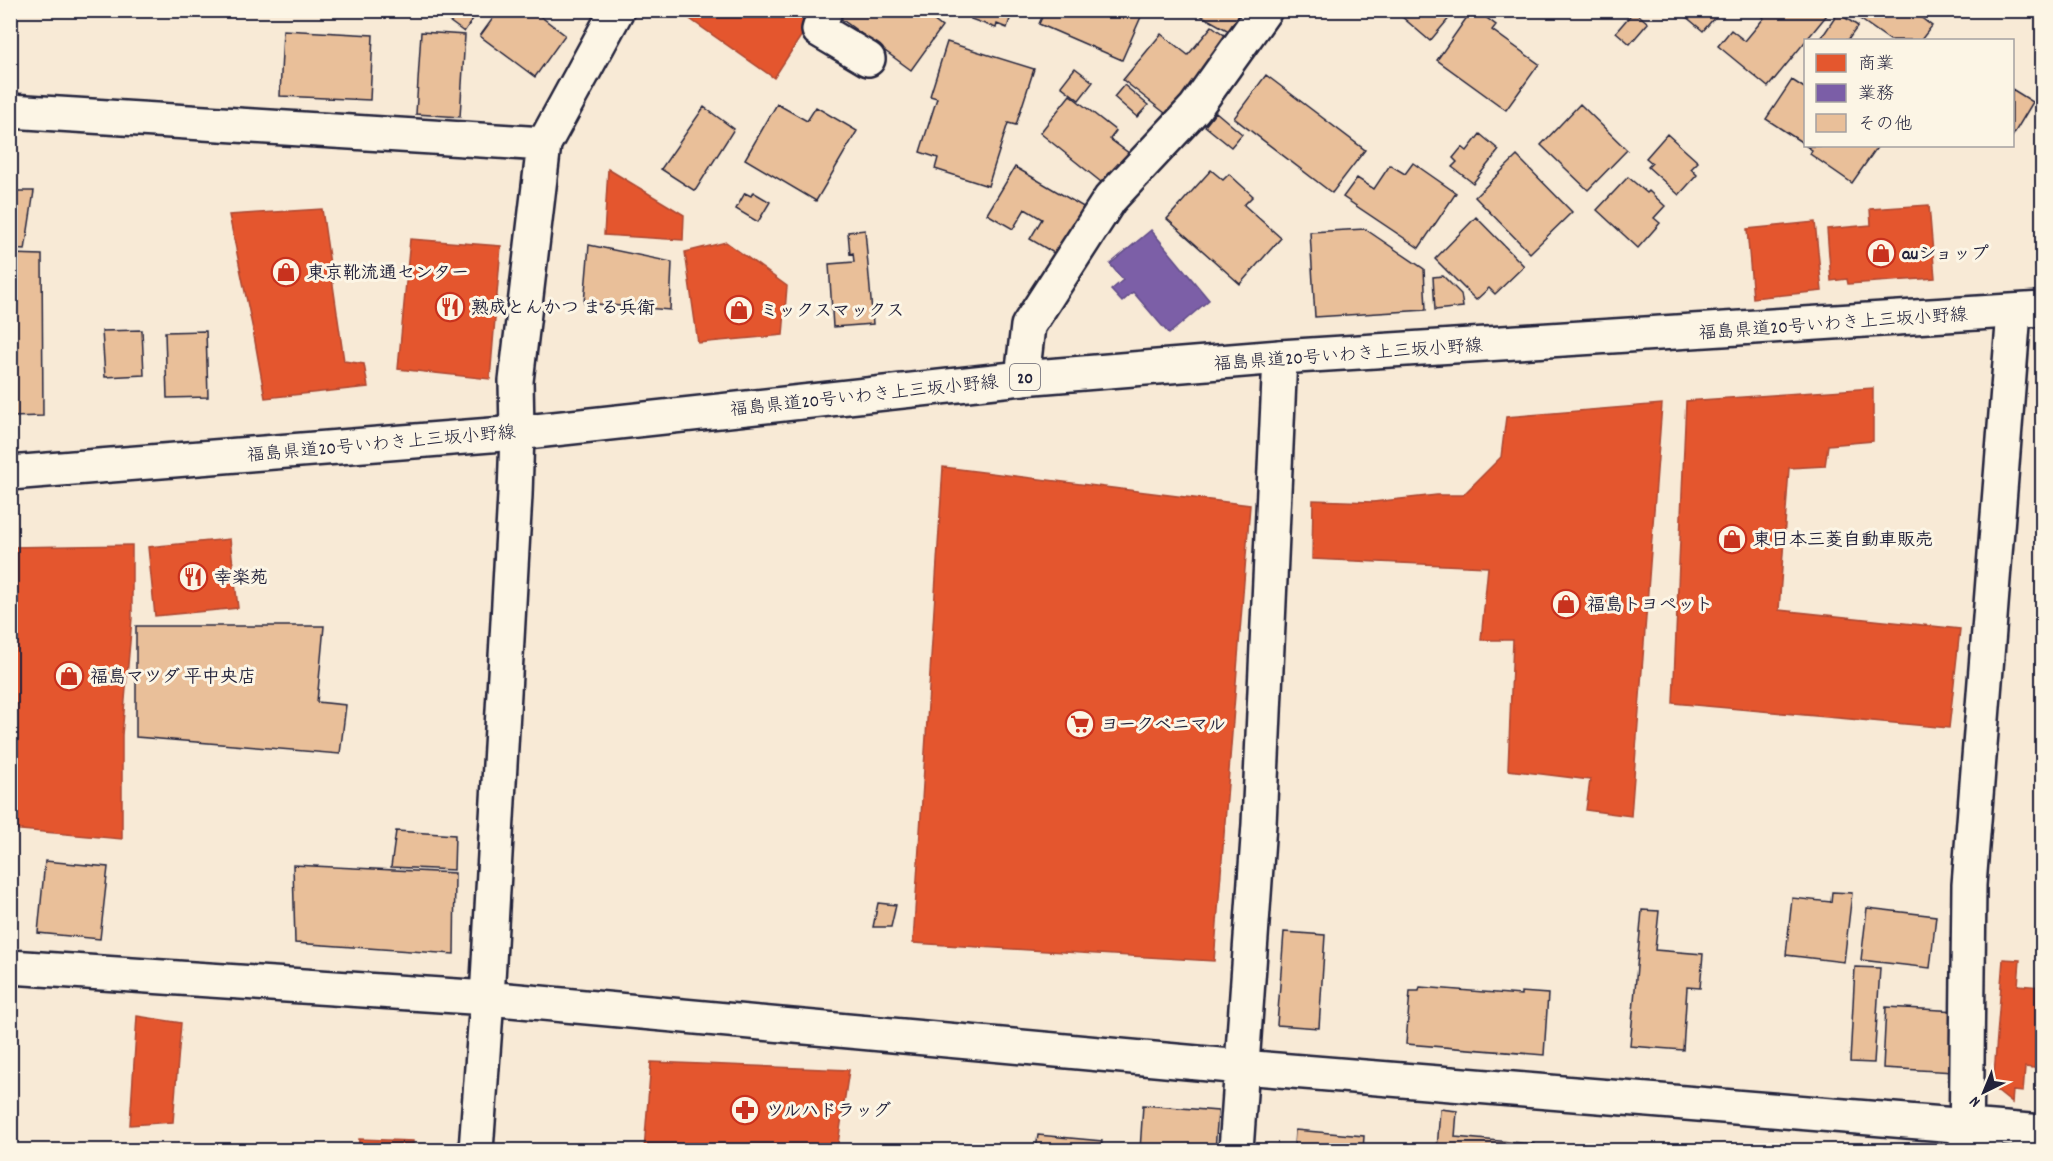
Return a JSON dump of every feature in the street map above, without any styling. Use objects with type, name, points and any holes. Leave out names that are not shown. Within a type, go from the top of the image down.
[{"type":"street","points":[[476,1150],[487,998],[517,433],[516,381],[544,144],[617,10]]},
{"type":"street","points":[[825,10],[819,30],[868,59]]},
{"type":"street","points":[[1022,378],[1028,326],[1110,199],[1195,108],[1265,10]]},
{"type":"street","points":[[10,111],[544,144]]},
{"type":"street","points":[[1966,1139],[1969,885],[2028,310]]},
{"type":"street","name":"福島県道20号いわき上三坂小野線","points":[[10,473],[517,433],[1022,378],[1280,357],[2028,310]]},
{"type":"street","points":[[1236,1150],[1259,824],[1280,357]]},
{"type":"street","points":[[10,967],[487,998],[1242,1067],[1966,1139],[2043,1132]]},
{"type":"building: 商業","points":[[677,10],[811,10],[816,13],[774,78]]},
{"type":"building: 商業","points":[[608,169],[684,215],[683,240],[604,235]]},
{"type":"building: 商業","name":"auショップ","points":[[1929,205],[1935,278],[1848,284],[1847,279],[1831,281],[1827,229],[1871,225],[1870,209]]},
{"type":"building: 商業","name":"東京靴流通センター","points":[[322,209],[344,361],[364,364],[368,387],[265,398],[229,215]]},
{"type":"building: 商業","points":[[1815,222],[1822,291],[1753,298],[1747,229]]},
{"type":"building: 商業","name":"熟成とんかつ まる兵衛","points":[[410,239],[501,246],[490,379],[398,369]]},
{"type":"building: 商業","name":"ミックスマックス","points":[[726,242],[787,286],[783,335],[698,343],[685,252]]},
{"type":"building: 商業","name":"東日本三菱自動車販売","points":[[1873,388],[1873,441],[1828,445],[1825,466],[1789,468],[1779,610],[1960,629],[1949,728],[1673,703],[1686,401]]},
{"type":"building: 商業","name":"福島トヨペット","points":[[1662,404],[1631,816],[1586,810],[1590,780],[1508,770],[1513,640],[1481,640],[1488,567],[1312,559],[1313,500],[1373,502],[1437,495],[1463,495],[1501,457],[1506,417]]},
{"type":"building: 商業","name":"ヨークベニマル","points":[[943,467],[1250,505],[1214,961],[913,943]]},
{"type":"building: 商業","name":"幸楽苑","points":[[230,539],[238,608],[155,616],[148,547]]},
{"type":"building: 商業","name":"福島マツダ 平中央店","points":[[132,545],[132,618],[122,735],[122,839],[10,829],[10,547]]},
{"type":"building: 商業","points":[[2003,959],[2020,960],[2018,985],[2042,987],[2042,1069],[2025,1067],[2023,1092],[2013,1091],[2012,1103],[1993,1088]]},
{"type":"building: 商業","points":[[137,1016],[181,1023],[173,1122],[130,1125]]},
{"type":"building: 商業","name":"ツルハドラッグ","points":[[651,1062],[849,1070],[837,1150],[644,1150]]},
{"type":"building: 商業","points":[[359,1139],[413,1141],[413,1150],[358,1150]]},
{"type":"building: 業務","points":[[1151,230],[1209,300],[1169,334],[1133,292],[1122,302],[1111,290],[1123,280],[1110,264]]},
{"type":"building: その他","points":[[434,10],[479,10],[464,32]]},
{"type":"building: その他","points":[[499,10],[532,10],[565,35],[535,77],[480,36]]},
{"type":"building: その他","points":[[829,10],[908,10],[913,14],[915,10],[920,10],[942,27],[911,70]]},
{"type":"building: その他","points":[[972,10],[1013,10],[1007,28],[997,24],[996,28],[971,19],[974,11]]},
{"type":"building: その他","points":[[1045,10],[1144,10],[1122,60],[1039,24]]},
{"type":"building: その他","points":[[1203,10],[1250,10],[1236,35],[1200,15]]},
{"type":"building: その他","points":[[1394,10],[1456,10],[1430,41]]},
{"type":"building: その他","points":[[1472,10],[1476,10],[1496,25],[1492,30],[1539,64],[1506,110],[1437,60]]},
{"type":"building: その他","points":[[1678,10],[1704,10],[1714,18],[1703,31]]},
{"type":"building: その他","points":[[1755,10],[1831,10],[1807,39],[1804,39],[1804,43],[1768,87],[1718,46],[1731,30],[1745,41],[1764,18]]},
{"type":"building: その他","points":[[1847,10],[1911,10],[1932,26],[1922,39],[1889,39]]},
{"type":"building: その他","points":[[1634,11],[1648,23],[1630,44],[1616,32]]},
{"type":"building: その他","points":[[1838,13],[1858,26],[1849,39],[1821,39]]},
{"type":"building: その他","points":[[1212,26],[1231,40],[1170,117],[1123,80],[1161,34],[1188,55]]},
{"type":"building: その他","points":[[283,30],[373,35],[370,100],[280,96]]},
{"type":"building: その他","points":[[421,32],[465,35],[460,117],[416,114]]},
{"type":"building: その他","points":[[947,42],[1034,69],[1016,125],[1008,123],[988,186],[935,169],[938,158],[920,152],[937,98],[930,96]]},
{"type":"building: その他","points":[[1075,68],[1093,82],[1079,100],[1061,86]]},
{"type":"building: その他","points":[[1266,75],[1365,150],[1332,193],[1234,118]]},
{"type":"building: その他","points":[[1792,80],[1804,88],[1804,144],[1766,119]]},
{"type":"building: その他","points":[[1124,85],[1148,105],[1137,117],[1114,97]]},
{"type":"building: その他","points":[[2014,90],[2033,102],[2014,134]]},
{"type":"building: その他","points":[[1070,95],[1116,131],[1110,139],[1130,154],[1106,186],[1040,133]]},
{"type":"building: その他","points":[[777,104],[807,121],[816,107],[857,131],[816,201],[745,159]]},
{"type":"building: その他","points":[[1580,104],[1627,150],[1588,190],[1541,145]]},
{"type":"building: その他","points":[[704,107],[734,129],[695,191],[661,169]]},
{"type":"building: その他","points":[[1216,112],[1242,134],[1231,147],[1205,126]]},
{"type":"building: その他","points":[[1480,134],[1499,150],[1473,183],[1452,167],[1457,162],[1453,158],[1462,147],[1467,151]]},
{"type":"building: その他","points":[[1667,134],[1698,162],[1691,169],[1697,175],[1679,195],[1648,167],[1652,163],[1646,158]]},
{"type":"building: その他","points":[[1808,147],[1877,147],[1852,183],[1810,154],[1812,150]]},
{"type":"building: その他","points":[[1517,156],[1572,212],[1530,253],[1475,197]]},
{"type":"building: その他","points":[[1413,163],[1456,193],[1419,248],[1343,197],[1357,178],[1374,189],[1390,165],[1405,174]]},
{"type":"building: その他","points":[[1015,167],[1087,209],[1059,256],[1030,239],[1042,219],[1025,209],[1013,229],[987,214]]},
{"type":"building: その他","points":[[1211,170],[1223,180],[1229,174],[1253,196],[1244,205],[1281,238],[1240,284],[1167,219]]},
{"type":"building: その他","points":[[1628,177],[1647,193],[1649,191],[1665,206],[1654,218],[1660,223],[1638,248],[1597,210]]},
{"type":"building: その他","points":[[10,191],[34,191],[25,250],[10,249]]},
{"type":"building: その他","points":[[753,192],[770,202],[758,222],[736,209],[745,193],[751,196]]},
{"type":"building: その他","points":[[1476,217],[1524,266],[1495,294],[1489,288],[1476,300],[1435,259]]},
{"type":"building: その他","points":[[1365,229],[1424,269],[1426,310],[1315,317],[1310,232]]},
{"type":"building: その他","points":[[865,230],[873,324],[833,327],[829,264],[854,262],[853,253],[850,254],[848,232]]},
{"type":"building: その他","points":[[589,245],[672,262],[670,310],[584,303]]},
{"type":"building: その他","points":[[10,254],[42,255],[43,416],[10,417]]},
{"type":"building: その他","points":[[1443,276],[1461,294],[1463,307],[1435,310],[1433,277]]},
{"type":"building: その他","points":[[142,330],[144,375],[105,377],[102,331]]},
{"type":"building: その他","points":[[206,331],[208,397],[167,398],[165,332]]},
{"type":"building: その他","points":[[136,626],[324,626],[317,702],[346,705],[340,754],[136,737]]},
{"type":"building: その他","points":[[396,831],[455,835],[454,870],[391,867]]},
{"type":"building: その他","points":[[45,861],[108,867],[100,939],[38,933]]},
{"type":"building: その他","points":[[293,865],[455,873],[454,954],[295,943]]},
{"type":"building: その他","points":[[1832,892],[1852,893],[1844,962],[1786,955],[1792,898],[1831,902]]},
{"type":"building: その他","points":[[878,903],[896,905],[891,927],[873,927]]},
{"type":"building: その他","points":[[1867,908],[1936,916],[1930,968],[1861,960]]},
{"type":"building: その他","points":[[1642,910],[1659,911],[1655,950],[1703,954],[1700,988],[1687,987],[1683,1050],[1630,1046]]},
{"type":"building: その他","points":[[1284,932],[1325,935],[1319,1028],[1277,1025]]},
{"type":"building: その他","points":[[1855,967],[1880,968],[1874,1063],[1850,1062]]},
{"type":"building: その他","points":[[1420,987],[1521,995],[1521,992],[1548,994],[1544,1055],[1406,1044],[1410,991],[1419,991]]},
{"type":"building: その他","points":[[1886,1007],[1958,1011],[1955,1072],[1883,1068]]},
{"type":"building: その他","points":[[1143,1105],[1218,1111],[1215,1150],[1140,1150]]},
{"type":"building: その他","points":[[1440,1109],[1457,1111],[1455,1137],[1534,1144],[1534,1150],[1437,1150]]},
{"type":"building: その他","points":[[1295,1130],[1364,1136],[1363,1150],[1277,1150],[1277,1145],[1294,1146]]},
{"type":"building: その他","points":[[1038,1135],[1102,1141],[1101,1150],[1036,1150]]},
{"type":"building: その他","points":[[287,1145],[351,1149],[351,1150],[287,1150]]},
{"type":"place","name":"auショップ","points":[[1881,253]]},
{"type":"place","name":"東京靴流通センター","points":[[286,272]]},
{"type":"place","name":"熟成とんかつ まる兵衛","points":[[450,307]]},
{"type":"place","name":"ミックスマックス","points":[[739,310]]},
{"type":"place","name":"東日本三菱自動車販売","points":[[1732,539]]},
{"type":"place","name":"幸楽苑","points":[[193,577]]},
{"type":"place","name":"福島トヨペット","points":[[1566,604]]},
{"type":"place","name":"福島マツダ 平中央店","points":[[69,676]]},
{"type":"place","name":"ヨークベニマル","points":[[1080,724]]},
{"type":"place","name":"ツルハドラッグ","points":[[745,1110]]}]
